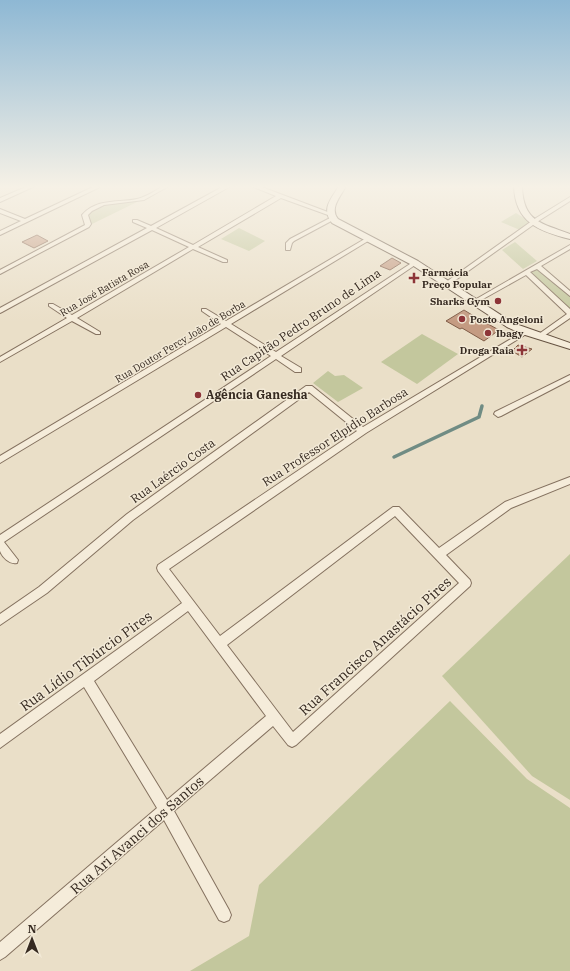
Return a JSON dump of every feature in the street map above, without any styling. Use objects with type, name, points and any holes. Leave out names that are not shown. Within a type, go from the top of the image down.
[{"type":"main road","points":[[355,231],[370,238],[448,283],[496,317],[526,332],[570,346]]},
{"type":"main road","points":[[555,231],[570,238]]},
{"type":"street","points":[[0,272],[77,231]]},
{"type":"street","points":[[0,311],[145,231]]},
{"type":"street","points":[[158,231],[225,261]]},
{"type":"street","name":"Rua José Batista Rosa","points":[[0,360],[220,231]]},
{"type":"street","points":[[288,249],[292,240],[306,231]]},
{"type":"street","points":[[448,283],[521,231]]},
{"type":"street","name":"Rua Doutor Percy João de Borba","points":[[0,460],[370,238]]},
{"type":"street","points":[[474,302],[570,247]]},
{"type":"street","name":"Rua Capitão Pedro Bruno de Lima","points":[[0,540],[415,263]]},
{"type":"street","points":[[537,266],[570,294]]},
{"type":"street","points":[[526,272],[570,314],[539,336]]},
{"type":"street","points":[[51,305],[98,333]]},
{"type":"street","points":[[204,310],[298,370]]},
{"type":"street","name":"Rua Professor Elpídio Barbosa","points":[[189,604],[162,568],[363,431],[526,332]]},
{"type":"street","points":[[498,414],[570,377]]},
{"type":"street","name":"Rua Laércio Costa","points":[[0,620],[42,590],[130,517],[309,388],[363,431]]},
{"type":"street","points":[[219,644],[396,510],[439,554],[508,504],[570,480]]},
{"type":"street","points":[[0,544],[13,560]]},
{"type":"street","name":"Rua Francisco Anastácio Pires","points":[[274,717],[292,741],[466,584],[439,554]]},
{"type":"street","points":[[189,604],[274,717]]},
{"type":"street","name":"Rua Lídio Tibúrcio Pires","points":[[0,742],[189,604]]},
{"type":"street","points":[[86,679],[166,810],[224,915]]},
{"type":"street","name":"Rua Ari Avanci dos Santos","points":[[0,952],[274,717]]},
{"type":"green space","points":[[234,231],[246,231],[265,241],[249,251],[221,239]]},
{"type":"green space","points":[[515,242],[537,261],[523,269],[502,250]]},
{"type":"green space","points":[[538,268],[570,297],[570,311],[529,273]]},
{"type":"green space","points":[[422,334],[458,354],[417,384],[381,362]]},
{"type":"green space","points":[[328,371],[335,376],[344,375],[363,388],[338,402],[313,383]]},
{"type":"green space","points":[[570,554],[570,800],[532,776],[442,676]]},
{"type":"green space","points":[[450,701],[527,779],[570,808],[570,971],[190,971],[249,936],[259,885]]},
{"type":"building","points":[[37,235],[48,241],[34,248],[22,242]]},
{"type":"building","points":[[392,258],[401,263],[390,270],[380,266]]},
{"type":"building","points":[[464,310],[499,330],[484,341],[462,328],[460,329],[446,321]]},
{"type":"building","name":"Droga Raia","points":[[518,345],[532,349],[522,357],[512,351]]},
{"type":"waterway","points":[[394,457],[479,417],[482,406]]},
{"type":"place","name":"Farmácia Preço Popular","points":[[414,278]]},
{"type":"place","name":"Sharks Gym","points":[[498,301]]},
{"type":"place","name":"Posto Angeloni","points":[[462,319]]},
{"type":"place","name":"Ibagy","points":[[488,333]]},
{"type":"place","name":"Droga Raia","points":[[522,350]]},
{"type":"place","name":"Agência Ganesha","points":[[198,395]]}]
